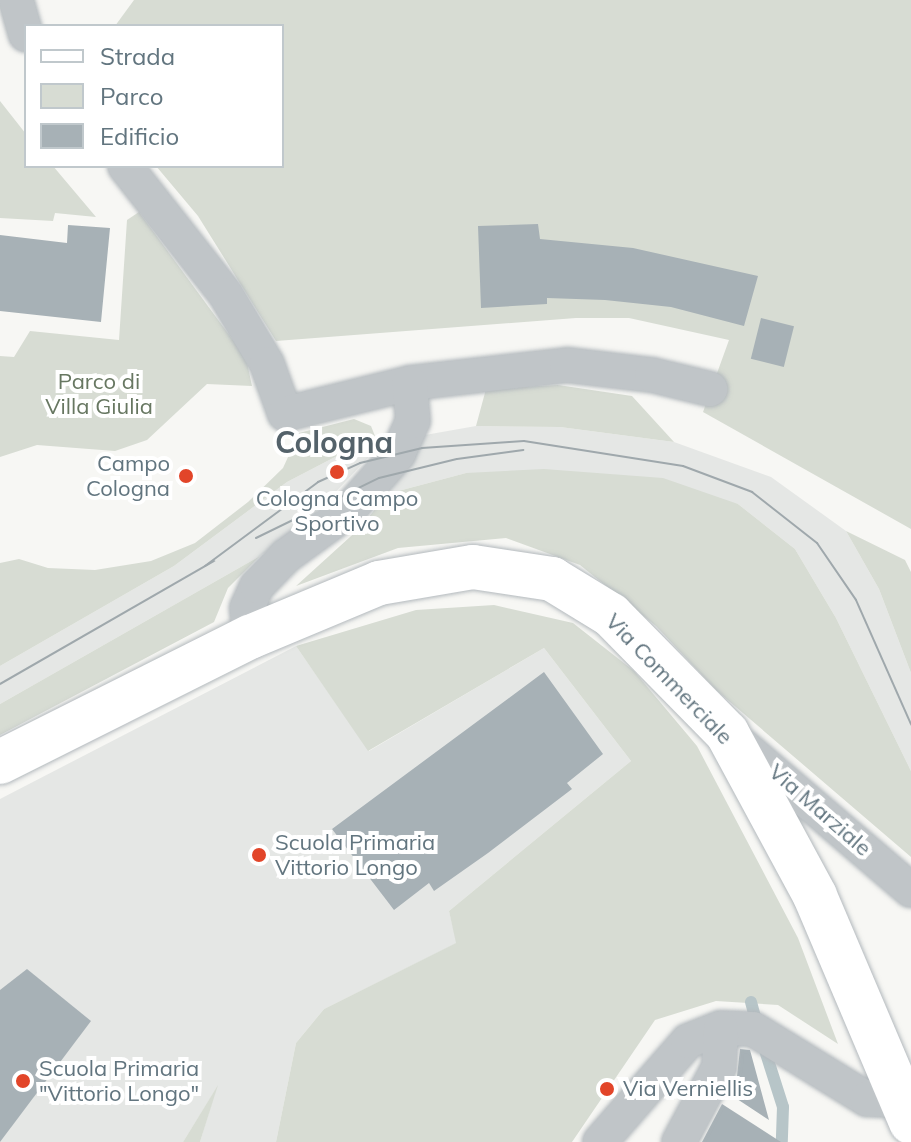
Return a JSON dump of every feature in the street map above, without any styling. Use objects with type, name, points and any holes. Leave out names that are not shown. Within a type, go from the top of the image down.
[{"type":"main road","name":"Via Commerciale","points":[[0,762],[250,637],[379,583],[433,570],[509,569],[552,579],[611,615],[727,733],[815,896],[907,1112]]},
{"type":"street","points":[[16,0],[24,28]]},
{"type":"street","points":[[127,168],[226,295],[267,364],[285,414],[410,383],[567,365],[652,375],[710,389]]},
{"type":"street","points":[[250,637],[247,608],[257,586],[286,556],[348,511],[398,454],[413,421],[410,383]]},
{"type":"street","name":"Via Marziale","points":[[727,733],[911,890]]},
{"type":"street","points":[[600,1142],[688,1041],[721,1028],[753,1029],[867,1099],[907,1112]]},
{"type":"street","points":[[679,1142],[719,1067],[721,1028]]},
{"type":"shaded area","points":[[476,426],[560,427],[674,442],[771,477],[846,531],[879,589],[911,673],[911,771],[836,618],[795,549],[738,504],[466,473],[387,494],[425,435]]},
{"type":"shaded area","points":[[379,446],[312,517],[260,556],[0,704],[0,666],[174,566],[287,482],[337,456]]},
{"type":"shaded area","name":"Scuola Primaria Vittorio Longo","points":[[296,646],[369,751],[544,648],[631,761],[449,911],[457,943],[324,1009],[296,1043],[276,1142],[200,1142],[216,1089],[183,1142],[0,1142],[0,799]]},
{"type":"green space","points":[[134,0],[911,0],[911,529],[703,412],[729,340],[629,318],[576,318],[276,341],[198,216],[158,168],[284,168],[284,24],[116,24]]},
{"type":"green space","points":[[0,101],[24,131],[24,168],[55,168],[96,217],[55,213],[53,221],[0,218]]},
{"type":"green space","name":"Parco di Villa Giulia","points":[[139,212],[246,358],[252,386],[207,384],[147,440],[115,451],[37,445],[0,457],[0,356],[14,357],[30,331],[119,340],[127,220]]},
{"type":"green space","points":[[558,385],[632,396],[674,442],[560,427],[476,426],[486,389]]},
{"type":"green space","points":[[354,419],[371,426],[379,446],[337,456],[287,482],[174,566],[0,666],[0,563],[19,559],[48,568],[95,570],[151,561],[195,543],[248,502],[283,468],[299,433]]},
{"type":"green space","points":[[544,469],[663,478],[738,504],[795,549],[836,618],[911,771],[911,857],[716,690],[656,626],[580,565],[506,538],[398,548],[296,586],[361,527],[387,494],[466,473]]},
{"type":"green space","points":[[846,531],[905,560],[911,572],[911,673],[879,589]]},
{"type":"green space","points":[[260,556],[228,588],[214,622],[0,735],[0,704]]},
{"type":"green space","points":[[494,605],[573,623],[634,671],[697,746],[798,938],[838,1044],[778,1005],[716,1001],[655,1020],[572,1142],[276,1142],[296,1043],[324,1009],[456,943],[449,911],[631,761],[544,648],[368,751],[296,646],[416,610]]},
{"type":"green space","points":[[218,1085],[200,1142],[183,1142]]},
{"type":"building","points":[[538,224],[540,239],[633,248],[758,276],[744,326],[671,307],[605,300],[547,298],[547,304],[481,308],[478,226]]},
{"type":"building","points":[[68,225],[110,228],[101,322],[0,311],[0,235],[67,243]]},
{"type":"building","points":[[761,318],[794,326],[784,367],[751,359]]},
{"type":"building","points":[[544,672],[603,754],[567,783],[572,789],[488,853],[434,891],[429,883],[394,910],[332,829]]},
{"type":"building","name":"Scuola Primaria \"Vittorio Longo\"","points":[[27,969],[91,1021],[0,1142],[0,990]]},
{"type":"building","points":[[740,1049],[750,1050],[769,1120],[728,1093],[737,1076]]},
{"type":"building","points":[[722,1104],[781,1142],[702,1142]]},
{"type":"waterway","points":[[751,1002],[757,1025]]},
{"type":"waterway","points":[[763,1044],[783,1107],[782,1142]]},
{"type":"tram line","points":[[205,566],[318,482],[360,463],[422,448],[524,441],[683,466],[752,492],[817,543],[856,600],[911,724]]},
{"type":"tram line","points":[[256,538],[379,478],[457,459],[523,450]]},
{"type":"tram line","points":[[0,684],[214,561]]},
{"type":"place","name":"Cologna Campo Sportivo","points":[[337,472]]},
{"type":"place","name":"Campo Cologna","points":[[186,476]]},
{"type":"place","name":"Scuola Primaria Vittorio Longo","points":[[259,855]]},
{"type":"place","name":"Scuola Primaria \"Vittorio Longo\"","points":[[23,1081]]},
{"type":"place","name":"Via Verniellis","points":[[607,1089]]},
{"type":"district","name":"Cologna","points":[[334,442]]}]
